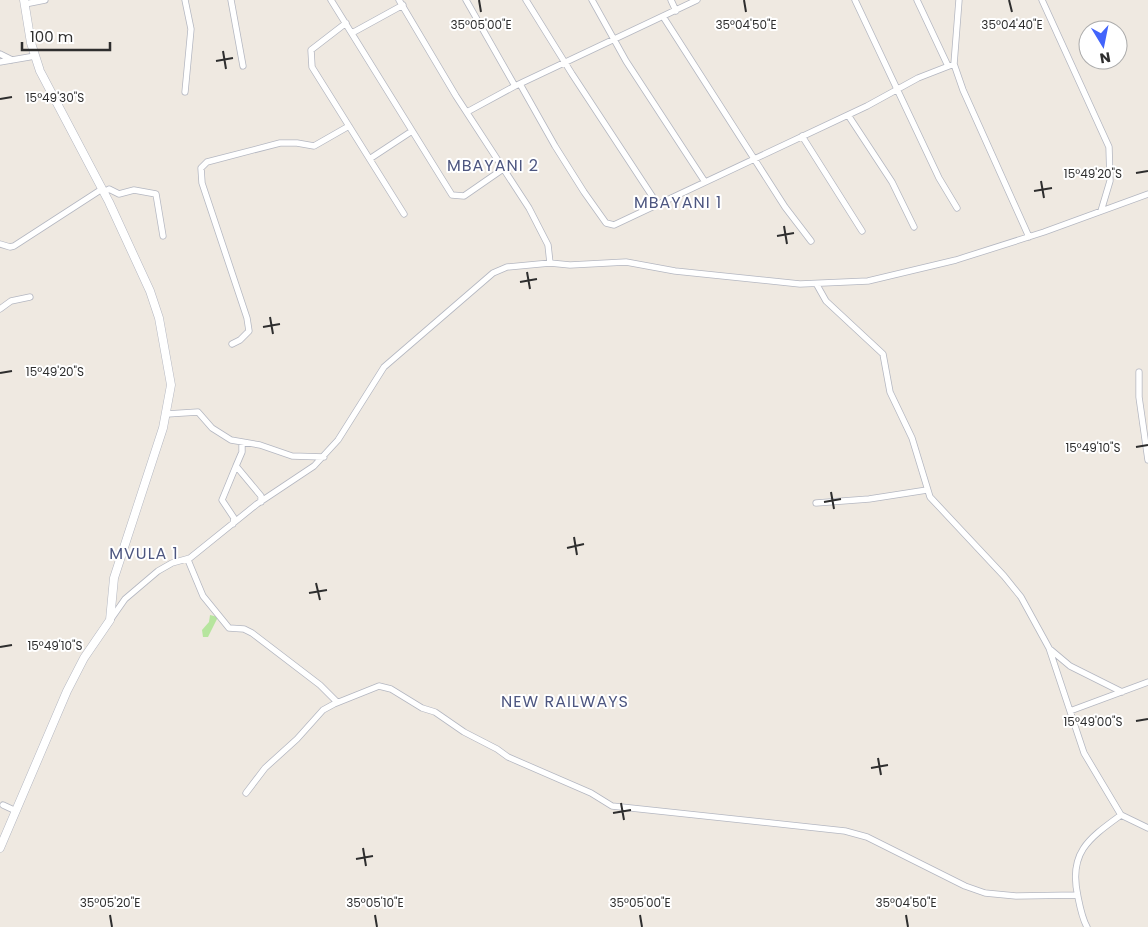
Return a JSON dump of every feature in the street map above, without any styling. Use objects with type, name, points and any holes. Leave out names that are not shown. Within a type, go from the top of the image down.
[{"type":"street","points":[[45,0],[24,2],[35,56],[50,93],[103,191],[150,291],[159,318],[171,386],[167,414],[114,578],[110,620]]},
{"type":"street","points":[[185,0],[191,29],[185,92]]},
{"type":"street","points":[[231,0],[243,66]]},
{"type":"street","points":[[331,0],[452,195],[464,196],[503,169]]},
{"type":"street","points":[[466,0],[555,146],[606,223],[610,225],[618,224],[848,115],[897,89],[951,65]]},
{"type":"street","points":[[526,0],[658,205]]},
{"type":"street","points":[[592,0],[615,40],[705,182]]},
{"type":"street","points":[[671,0],[676,11]]},
{"type":"street","points":[[467,112],[517,85],[664,18],[697,0]]},
{"type":"street","points":[[855,0],[939,178],[957,208]]},
{"type":"street","points":[[917,0],[963,90],[1029,236]]},
{"type":"street","points":[[951,65],[960,0]]},
{"type":"street","points":[[1042,0],[1103,132],[1111,154],[1109,188],[1101,211]]},
{"type":"street","points":[[352,33],[401,2],[543,234],[549,249],[550,263]]},
{"type":"street","points":[[664,18],[701,79],[785,207],[811,241]]},
{"type":"street","points":[[346,22],[311,50],[310,56],[314,72],[371,158],[404,214]]},
{"type":"street","points":[[0,54],[12,60]]},
{"type":"street","points":[[0,62],[35,56]]},
{"type":"street","points":[[848,115],[892,182],[914,227]]},
{"type":"street","points":[[232,344],[240,340],[249,331],[248,324],[241,294],[224,252],[202,183],[201,168],[207,162],[272,145],[298,143],[316,146],[350,126]]},
{"type":"street","points":[[371,158],[412,131]]},
{"type":"street","points":[[802,136],[862,231]]},
{"type":"street","points":[[0,244],[10,248],[14,246],[109,189],[119,194],[132,190],[156,194],[163,236]]},
{"type":"street","points":[[0,848],[66,691],[80,664],[125,600],[158,571],[172,562],[188,560],[261,502],[305,474],[324,457],[338,440],[384,367],[482,281],[507,268],[550,263],[570,265],[632,262],[675,271],[816,285],[852,283],[891,277],[956,260],[1148,194]]},
{"type":"street","points":[[816,285],[826,301],[883,354],[890,392],[912,438],[927,490],[936,504],[1014,587],[1049,648],[1084,753],[1121,815],[1148,828]]},
{"type":"street","points":[[0,309],[10,301],[30,297]]},
{"type":"street","points":[[1139,372],[1139,397],[1148,460]]},
{"type":"street","points":[[167,414],[198,412],[218,433],[231,440],[260,445],[292,456],[324,457]]},
{"type":"street","points":[[233,524],[234,518],[222,500],[242,452],[242,442]]},
{"type":"street","points":[[236,466],[260,496],[261,502]]},
{"type":"street","points":[[816,503],[879,498],[927,490]]},
{"type":"street","points":[[188,560],[203,596],[229,628],[244,629],[252,633],[320,685],[337,702]]},
{"type":"street","points":[[1049,648],[1070,666],[1122,692]]},
{"type":"street","points":[[1070,711],[1148,682]]},
{"type":"street","points":[[246,793],[266,768],[297,740],[323,710],[337,702],[379,686],[391,689],[422,708],[435,712],[464,732],[497,749],[508,757],[590,793],[612,806],[845,831],[867,837],[965,886],[985,893],[1016,896],[1077,894]]},
{"type":"street","points":[[1,804],[16,811]]},
{"type":"street","points":[[1087,927],[1077,894],[1075,867],[1081,850],[1101,829],[1121,815]]},
{"type":"green space","points":[[210,615],[218,617],[208,637],[203,637],[202,630],[209,622]]},
{"type":"district","name":"MBAYANI 2","points":[[493,165]]},
{"type":"district","name":"MBAYANI 1","points":[[678,202]]},
{"type":"district","name":"MVULA 1","points":[[144,553]]},
{"type":"district","name":"NEW RAILWAYS","points":[[565,701]]}]
